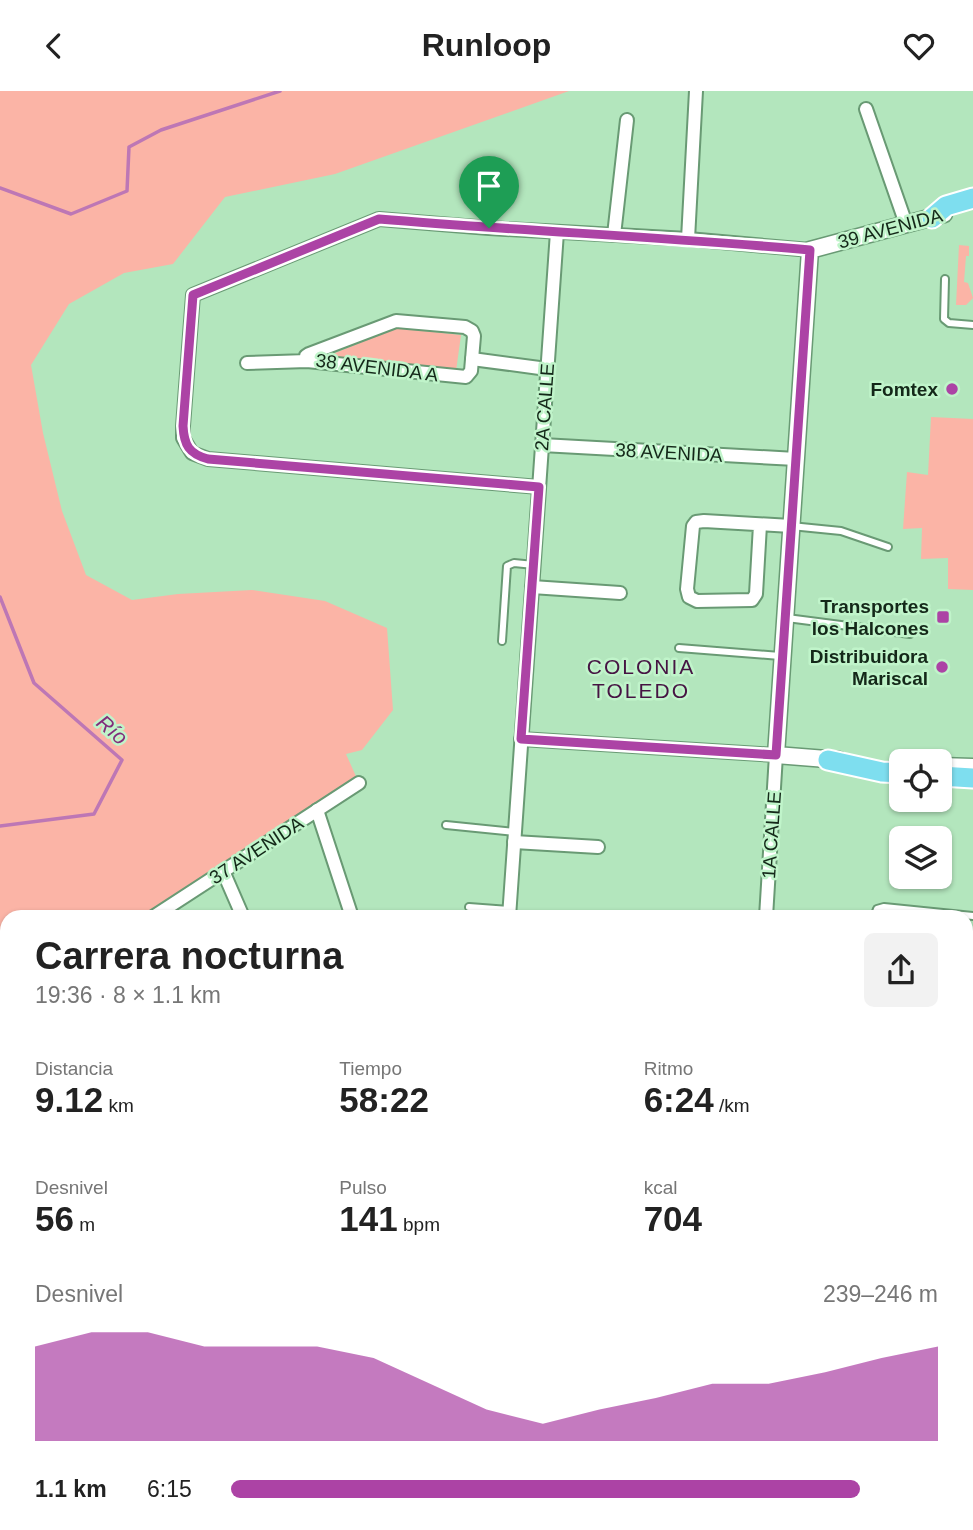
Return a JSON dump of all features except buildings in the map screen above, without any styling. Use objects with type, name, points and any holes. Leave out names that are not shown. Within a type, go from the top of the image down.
[{"type":"highway","points":[[932,218],[946,206],[973,198]]},
{"type":"highway","points":[[828,760],[889,772]]},
{"type":"highway","points":[[952,777],[973,778]]},
{"type":"street","points":[[688,239],[696,91]]},
{"type":"street","points":[[866,109],[906,224]]},
{"type":"street","points":[[614,235],[627,120]]},
{"type":"street","name":"39 AVENIDA","points":[[539,487],[198,456],[188,449],[183,438],[193,295],[379,219],[688,239],[810,250],[973,205]]},
{"type":"street","name":"2A CALLE","points":[[509,910],[557,232]]},
{"type":"street","name":"1A CALLE","points":[[766,910],[810,250]]},
{"type":"street","name":"38 AVENIDA A","points":[[397,321],[469,329],[474,336],[472,359],[471,374],[466,377],[307,361],[306,356],[397,321]]},
{"type":"street","points":[[472,359],[547,369]]},
{"type":"street","points":[[247,363],[307,361]]},
{"type":"street","name":"38 AVENIDA","points":[[542,446],[796,459]]},
{"type":"street","points":[[760,525],[756,594],[752,600],[697,601],[690,597],[688,577],[693,526],[696,522],[704,520],[791,526]]},
{"type":"street","points":[[532,587],[620,593]]},
{"type":"street","points":[[521,739],[889,763]]},
{"type":"street","points":[[952,766],[973,767]]},
{"type":"street","name":"37 AVENIDA","points":[[164,910],[359,783]]},
{"type":"street","points":[[317,810],[350,910]]},
{"type":"street","points":[[514,837],[598,847]]},
{"type":"street","points":[[223,871],[240,910]]},
{"type":"lane","points":[[945,279],[944,319],[949,323],[973,325]]},
{"type":"lane","points":[[791,526],[841,531],[888,547]]},
{"type":"lane","points":[[502,641],[507,566],[514,563],[534,565]]},
{"type":"lane","points":[[785,617],[910,634]]},
{"type":"lane","points":[[679,648],[782,656]]},
{"type":"lane","points":[[446,825],[514,837]]},
{"type":"lane","points":[[469,907],[486,910]]},
{"type":"lane","points":[[877,910],[884,907],[914,910]]},
{"type":"shaded area","points":[[0,91],[569,91],[335,174],[225,197],[173,264],[124,273],[69,304],[31,365],[43,433],[62,511],[86,575],[132,600],[178,594],[252,590],[325,601],[387,628],[393,710],[362,750],[346,754],[359,783],[164,910],[0,910]]},
{"type":"shaded area","points":[[959,245],[969,246],[964,282],[968,283],[973,298],[966,305],[956,305]]},
{"type":"shaded area","points":[[396,328],[461,335],[456,371],[323,358]]},
{"type":"shaded area","points":[[931,417],[973,419],[973,590],[948,589],[948,558],[921,559],[922,528],[903,529],[907,472],[928,475]]},
{"type":"waterway","points":[[0,188],[71,214],[127,191],[129,147],[161,130],[280,91]]},
{"type":"waterway","name":"Río","points":[[0,597],[34,683],[122,760],[94,814],[0,826]]},
{"type":"place","name":"Fomtex","points":[[952,389]]},
{"type":"place","name":"Transportes los Halcones","points":[[943,617]]},
{"type":"place","name":"Distribuidora Mariscal","points":[[942,667]]},
{"type":"district","name":"COLONIA TOLEDO","points":[[641,679]]},
{"type":"route","points":[[379,219],[489,228],[688,239],[810,250],[776,755],[521,739],[539,487],[208,459],[188,449],[183,438],[183,426],[193,295],[379,219]]}]
